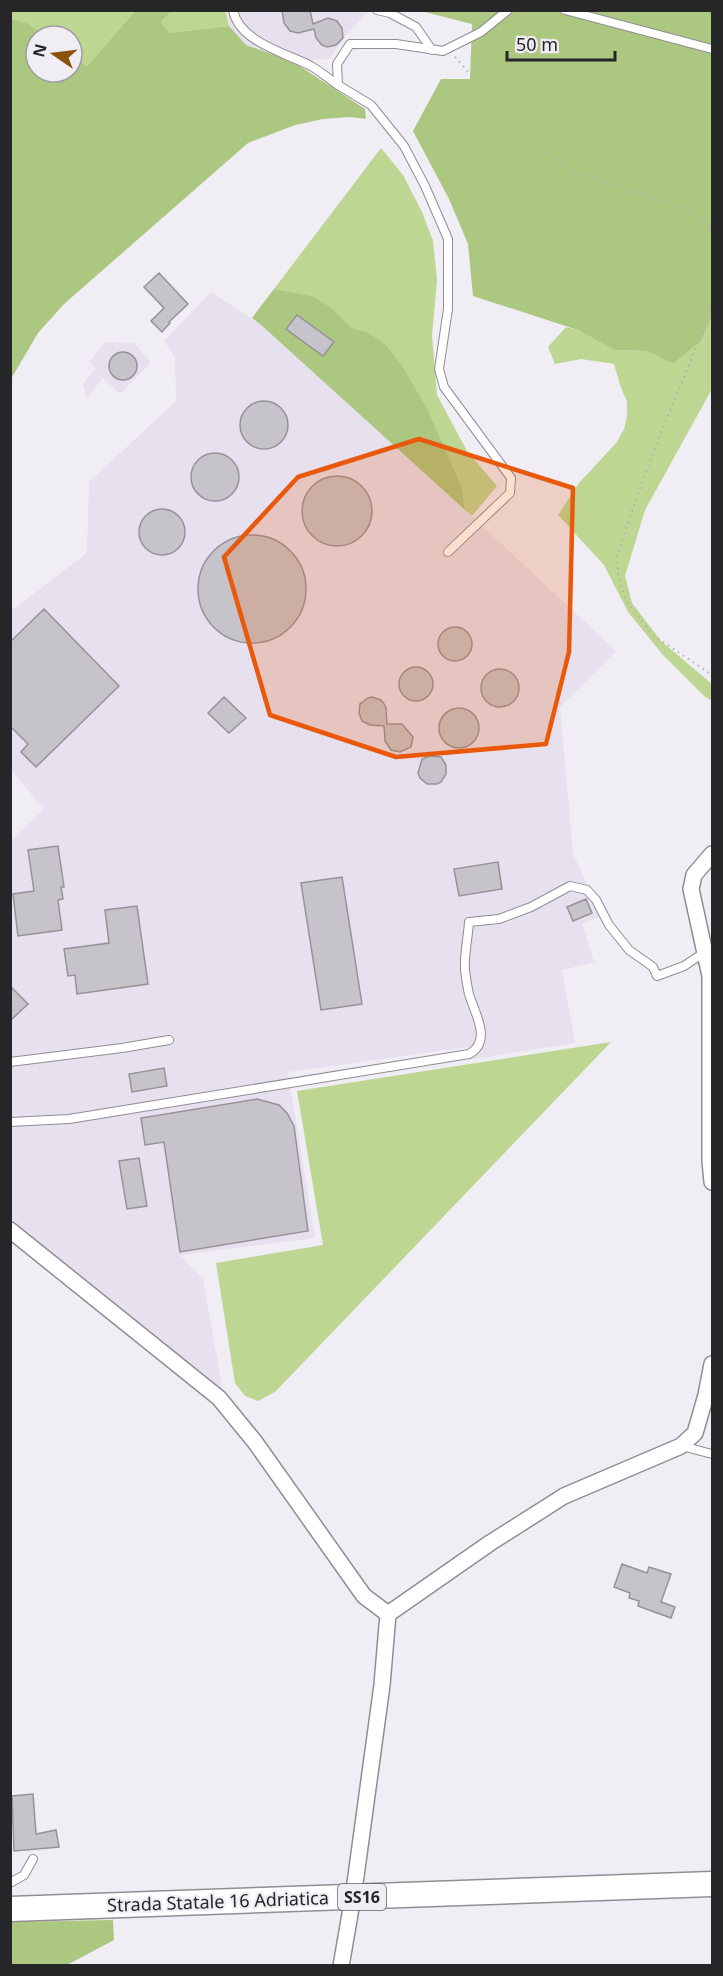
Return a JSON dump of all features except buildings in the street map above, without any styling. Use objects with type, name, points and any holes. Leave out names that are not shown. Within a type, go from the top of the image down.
[{"type":"main road","name":"Strada Statale 16 Adriatica","points":[[10,1909],[712,1884]]},
{"type":"street","points":[[712,854],[694,875],[691,889],[710,976],[712,1182]]},
{"type":"street","points":[[10,1230],[219,1398],[255,1442],[364,1596],[388,1614]]},
{"type":"street","points":[[388,1614],[490,1543],[564,1496],[681,1446],[695,1433],[712,1364]]},
{"type":"street","points":[[341,1965],[356,1876],[382,1685],[388,1614]]},
{"type":"lane","points":[[233,10],[241,28],[261,43],[314,68],[371,105],[404,146],[448,239],[448,309],[439,369],[444,387],[510,477],[510,493],[448,552]]},
{"type":"lane","points":[[376,10],[416,27],[432,50]]},
{"type":"lane","points":[[338,85],[337,64],[350,44],[396,44],[443,51],[481,32],[508,10]]},
{"type":"lane","points":[[565,10],[712,49]]},
{"type":"lane","points":[[10,1122],[69,1119],[469,1054],[476,1050],[481,1041],[481,1031],[469,993],[465,968],[468,922],[499,919],[531,907],[570,886],[587,890],[629,950],[653,967],[657,976],[684,966],[705,952]]},
{"type":"lane","points":[[10,1062],[169,1040]]},
{"type":"lane","points":[[681,1446],[712,1454]]},
{"type":"lane","points":[[10,1882],[24,1875],[33,1859]]},
{"type":"path","points":[[443,51],[455,57],[476,80],[502,117],[569,170],[684,209],[709,226],[712,234]]},
{"type":"path","points":[[712,303],[629,519],[617,557],[618,576],[626,601],[653,635],[712,675]]},
{"type":"highlighted area","points":[[419,439],[573,488],[569,652],[546,744],[396,757],[270,715],[224,557],[298,477]]},
{"type":"shaded area","points":[[225,11],[369,11],[347,34],[329,59],[292,61],[246,45],[229,26]]},
{"type":"shaded area","points":[[211,292],[260,324],[616,651],[560,707],[573,854],[586,881],[607,913],[582,924],[594,962],[562,970],[575,1043],[470,1060],[468,1047],[288,1072],[315,1238],[180,1255],[203,1279],[223,1392],[11,1221],[10,843],[44,809],[11,770],[11,611],[87,553],[89,482],[176,401],[175,357],[164,341]]},
{"type":"shaded area","points":[[105,342],[134,343],[151,362],[120,394],[103,378],[87,398],[83,384],[96,368],[89,362]]},
{"type":"green space","points":[[10,11],[135,11],[87,66],[84,64],[84,24],[28,24],[11,19]]},
{"type":"green space","points":[[135,11],[172,11],[161,22],[170,33],[229,26],[246,45],[292,61],[365,109],[366,119],[350,117],[323,119],[295,125],[248,143],[64,304],[38,333],[11,379],[11,19],[28,24],[24,24],[24,84],[84,84],[84,64],[87,66]]},
{"type":"green space","points":[[172,11],[225,11],[229,26],[170,33],[161,22]]},
{"type":"green space","points":[[421,11],[712,11],[712,317],[701,341],[673,364],[647,351],[614,350],[578,330],[473,296],[468,244],[449,199],[413,131],[441,79],[470,79],[472,24]]},
{"type":"green space","points":[[381,148],[403,175],[422,212],[433,241],[437,280],[432,336],[437,395],[467,451],[497,486],[472,516],[465,510],[462,487],[428,410],[414,389],[367,332],[352,328],[335,311],[274,289]]},
{"type":"green space","points":[[274,289],[315,297],[335,311],[352,328],[367,332],[385,344],[402,366],[428,410],[462,487],[465,510],[252,318]]},
{"type":"green space","points":[[712,317],[712,389],[645,510],[625,576],[632,603],[661,641],[712,684],[712,701],[704,696],[663,655],[628,612],[604,565],[558,515],[579,483],[617,442],[627,417],[627,401],[614,364],[581,359],[555,364],[548,347],[566,327],[578,330],[614,350],[647,351],[673,364],[701,341]]},
{"type":"green space","points":[[611,1042],[275,1392],[258,1401],[245,1396],[235,1383],[216,1263],[323,1245],[297,1091]]},
{"type":"green space","points":[[113,1920],[114,1940],[67,1965],[11,1965],[11,1922]]}]
